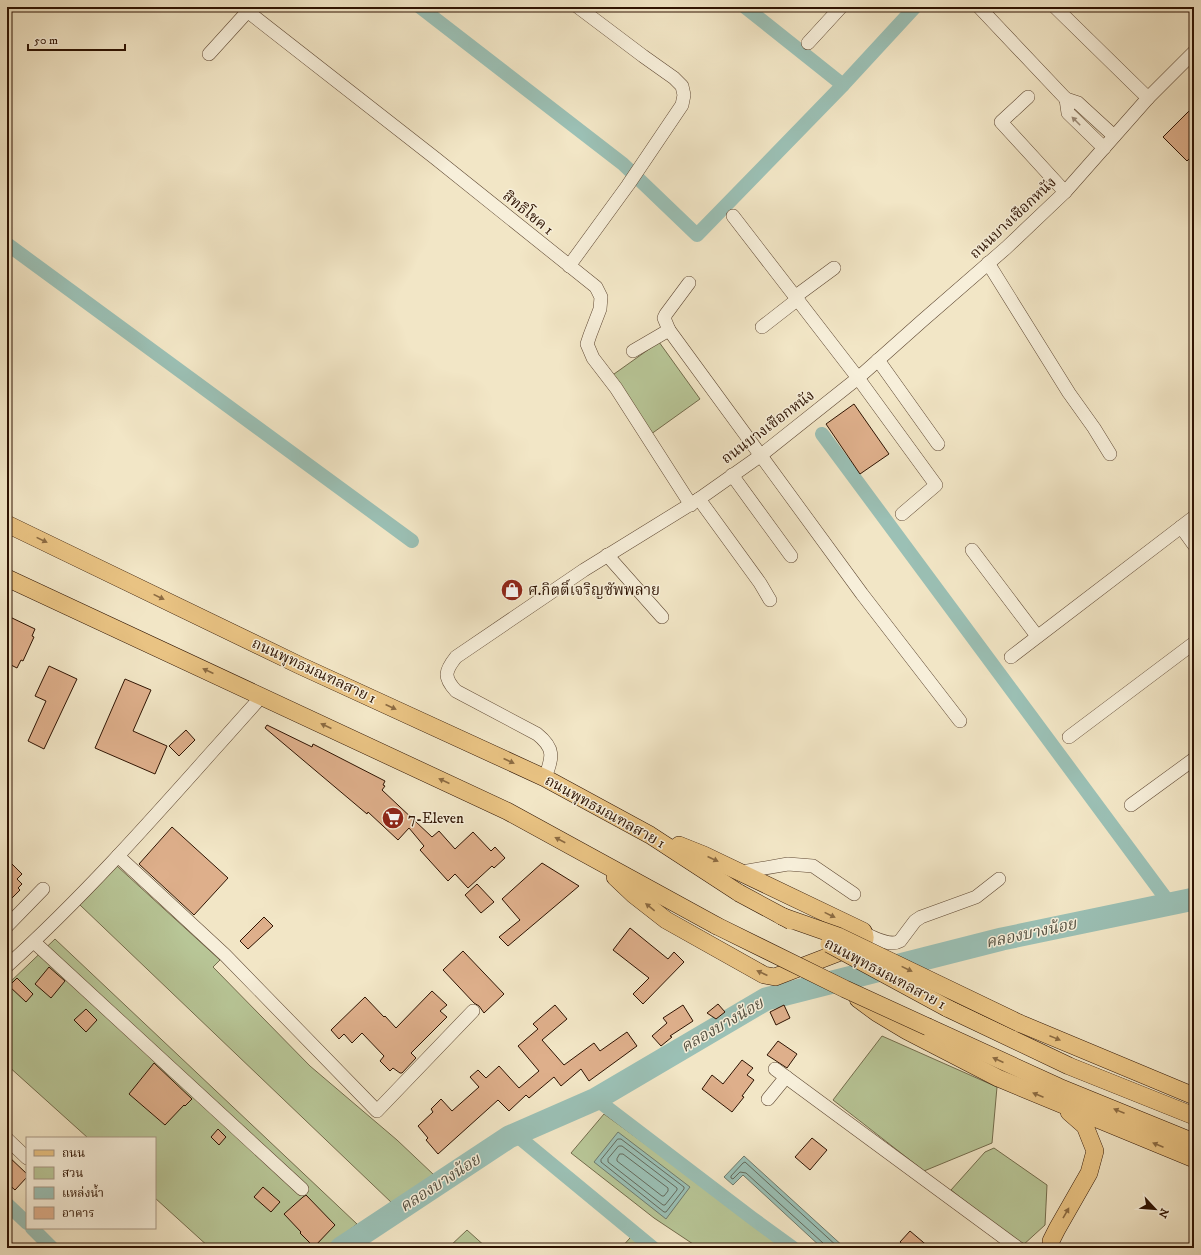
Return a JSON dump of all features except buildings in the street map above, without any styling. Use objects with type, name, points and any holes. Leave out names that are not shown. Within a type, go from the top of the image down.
[{"type":"main road","name":"ถนนพุทธมณฑลสาย 1","points":[[7,524],[301,666],[545,778],[650,835],[738,893],[947,1008],[1069,1066],[1194,1116]]},
{"type":"main road","name":"ถนนพุทธมณฑลสาย 1","points":[[7,578],[507,811],[717,926],[845,989],[928,1027],[1058,1095],[1194,1142]]},
{"type":"main road","points":[[594,858],[634,895],[666,920],[764,975],[774,977],[861,944],[865,939],[865,934],[863,931],[742,872],[704,855],[650,835]]},
{"type":"main road","points":[[781,916],[838,936],[1019,1024],[1194,1096]]},
{"type":"main road","points":[[845,989],[877,1013],[907,1031],[998,1078],[1058,1095],[1194,1160]]},
{"type":"main road","points":[[1144,1075],[1194,1091]]},
{"type":"main road","points":[[1051,1248],[1051,1242],[1057,1228],[1089,1173],[1095,1151],[1085,1126],[1058,1095]]},
{"type":"street","points":[[569,266],[628,185],[682,105],[684,95],[682,86],[674,78],[578,7]]},
{"type":"street","points":[[808,43],[841,7]]},
{"type":"street","points":[[979,7],[1066,99],[1078,103],[1114,136]]},
{"type":"street","points":[[1055,7],[1148,98]]},
{"type":"street","points":[[209,54],[245,9]]},
{"type":"street","name":"สิทธิโชค 1","points":[[245,9],[436,158],[596,287],[601,297],[600,309],[587,344],[593,358],[616,388],[695,502],[760,583],[770,600]]},
{"type":"street","name":"ถนนบางเชือกหนัง","points":[[545,778],[551,756],[550,749],[545,740],[537,734],[456,691],[449,684],[447,675],[448,667],[456,657],[584,570],[695,502],[760,456],[858,378],[1006,248],[1065,192],[1148,98],[1194,52]]},
{"type":"street","points":[[1028,97],[1001,122],[1065,192]]},
{"type":"street","points":[[1066,99],[1068,113],[1104,148]]},
{"type":"street","points":[[733,216],[858,378],[936,485],[902,514]]},
{"type":"street","points":[[988,263],[1069,394],[1094,428],[1110,454]]},
{"type":"street","points":[[762,327],[834,268]]},
{"type":"street","points":[[689,283],[664,318],[669,330],[862,594],[960,721]]},
{"type":"street","points":[[633,351],[669,330]]},
{"type":"street","points":[[878,360],[938,444]]},
{"type":"street","points":[[732,476],[791,556]]},
{"type":"street","points":[[1011,657],[1194,517]]},
{"type":"street","points":[[1180,528],[1194,545]]},
{"type":"street","points":[[972,550],[1037,636]]},
{"type":"street","points":[[608,555],[662,617]]},
{"type":"street","points":[[1069,737],[1194,643]]},
{"type":"street","points":[[7,966],[34,942],[118,856],[262,696]]},
{"type":"street","points":[[1131,805],[1194,759]]},
{"type":"street","points":[[118,856],[225,955],[377,1111],[473,1011]]},
{"type":"street","points":[[742,872],[788,864],[813,866],[854,894]]},
{"type":"street","points":[[865,934],[887,943],[896,944],[920,917],[976,897],[999,879]]},
{"type":"street","points":[[7,926],[43,889]]},
{"type":"street","points":[[34,942],[302,1189]]},
{"type":"street","points":[[775,1069],[1018,1248]]},
{"type":"street","points":[[768,1099],[786,1077]]},
{"type":"street","points":[[7,1139],[26,1157]]},
{"type":"green space","points":[[659,342],[700,399],[647,437],[607,379]]},
{"type":"green space","points":[[117,866],[220,960],[213,967],[310,1066],[397,1140],[434,1175],[393,1204],[80,905]]},
{"type":"green space","points":[[55,939],[357,1224],[326,1248],[210,1248],[156,1199],[156,1137],[87,1137],[7,1065],[7,985]]},
{"type":"green space","points":[[882,1036],[997,1087],[992,1143],[924,1171],[833,1100]]},
{"type":"green space","points":[[604,1114],[737,1211],[784,1248],[699,1248],[654,1218],[571,1153]]},
{"type":"green space","points":[[994,1148],[1047,1185],[1045,1225],[1022,1246],[951,1190],[985,1152]]},
{"type":"green space","points":[[638,1229],[662,1248],[621,1248]]},
{"type":"green space","points":[[467,1230],[487,1248],[448,1248]]},
{"type":"water","points":[[618,1132],[690,1187],[666,1219],[594,1162]]},
{"type":"water","points":[[744,1156],[845,1248],[822,1248],[743,1175],[733,1185],[724,1177]]},
{"type":"waterway","points":[[420,7],[623,164],[697,235],[843,85],[915,7]]},
{"type":"waterway","points":[[745,7],[843,85]]},
{"type":"waterway","points":[[7,244],[412,541]]},
{"type":"waterway","points":[[822,434],[1170,904]]},
{"type":"waterway","name":"คลองบางน้อย","points":[[341,1248],[509,1137],[596,1099],[766,999],[1002,939],[1194,899]]},
{"type":"waterway","points":[[596,1099],[793,1248]]},
{"type":"waterway","points":[[515,1134],[653,1248]]},
{"type":"waterway","points":[[7,1204],[26,1222]]},
{"type":"waterway","points":[[33,1229],[52,1248]]},
{"type":"place","name":"ศ.กิตติ์เจริญซัพพลาย","points":[[512,590]]},
{"type":"place","name":"7-Eleven","points":[[393,818]]}]
